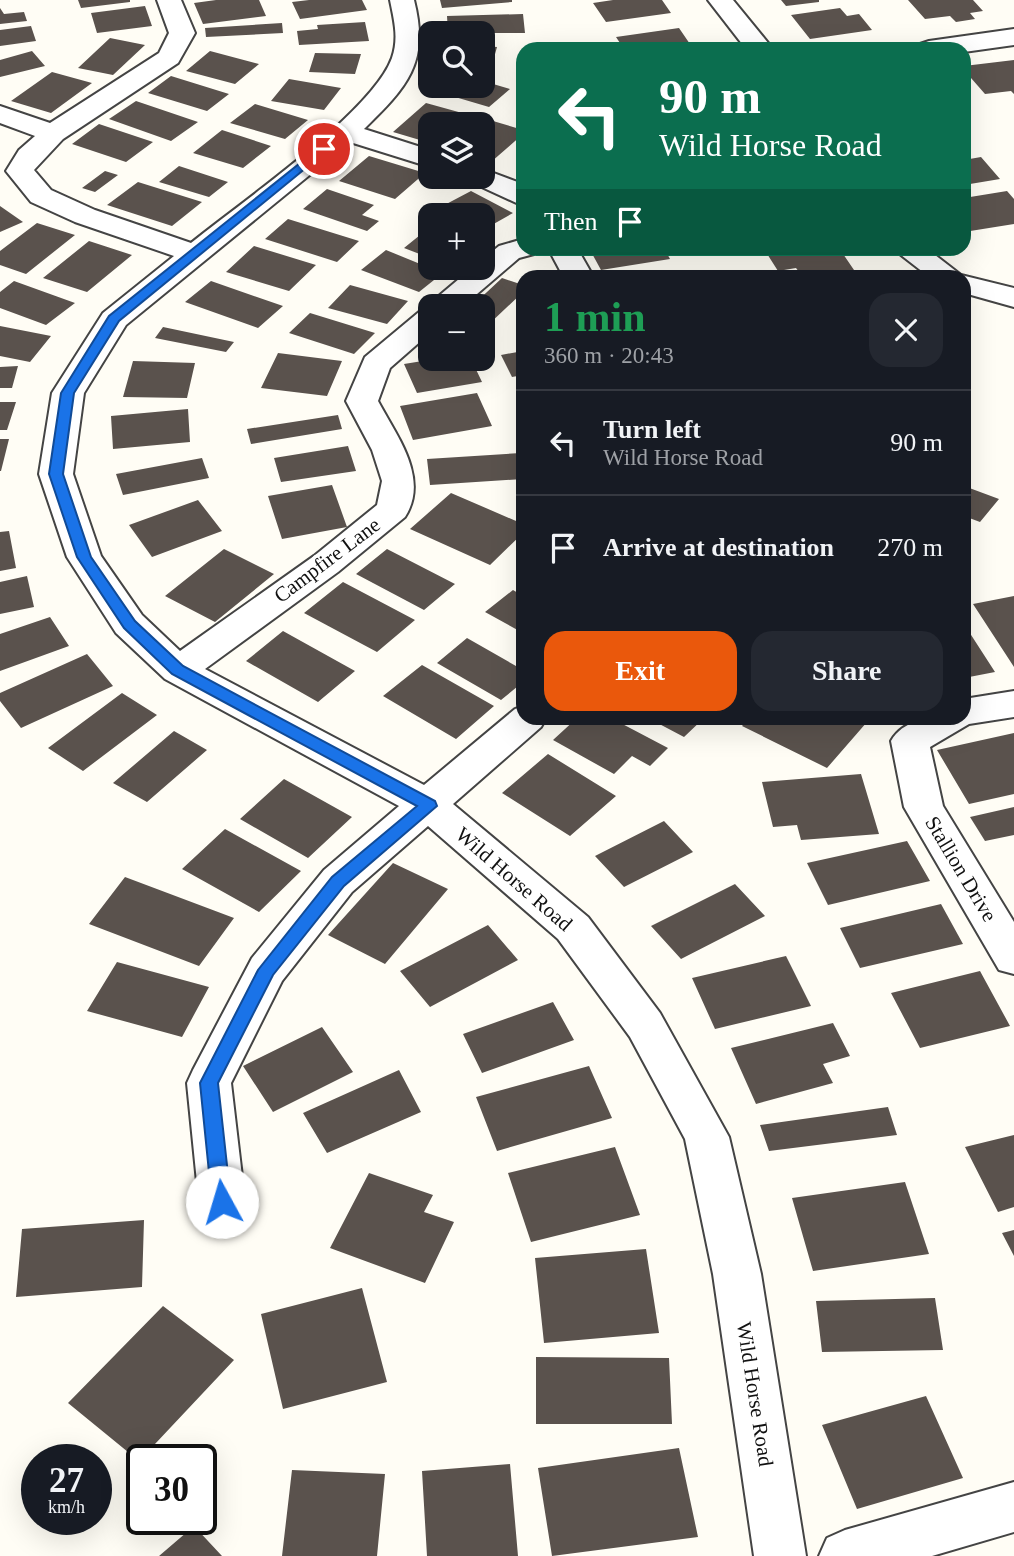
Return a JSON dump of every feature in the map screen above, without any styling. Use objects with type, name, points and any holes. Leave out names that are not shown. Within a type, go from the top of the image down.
[{"type":"street","points":[[169,0],[182,33],[169,58],[53,133],[29,156],[20,171],[41,196],[85,216],[193,253]]},
{"type":"street","name":"Wild Horse Road","points":[[402,0],[410,29],[405,57],[389,90],[346,132],[114,319],[68,393],[56,474],[84,557],[130,624],[178,670],[429,806],[573,928],[645,1025],[707,1137],[737,1274],[780,1556]]},
{"type":"street","points":[[720,0],[754,42]]},
{"type":"street","points":[[971,43],[1014,37]]},
{"type":"street","points":[[0,114],[53,133]]},
{"type":"street","points":[[346,132],[418,155]]},
{"type":"street","points":[[495,182],[516,192]]},
{"type":"street","points":[[459,294],[509,252],[516,250]]},
{"type":"street","points":[[918,256],[938,270]]},
{"type":"street","points":[[971,285],[1014,298]]},
{"type":"street","name":"Campfire Lane","points":[[178,670],[326,564],[393,509],[399,481],[388,450],[362,401],[376,364],[418,328]]},
{"type":"street","points":[[971,711],[1014,704]]},
{"type":"street","points":[[222,1202],[209,1083],[267,970],[338,881],[429,806],[520,725]]},
{"type":"street","name":"Stallion Drive","points":[[941,725],[911,741],[925,807],[1014,958]]},
{"type":"street","points":[[845,1556],[1014,1507]]},
{"type":"building","points":[[78,0],[130,0],[130,2],[81,8]]},
{"type":"building","points":[[259,0],[266,16],[203,24],[194,3]]},
{"type":"building","points":[[362,0],[367,10],[300,19],[292,2]]},
{"type":"building","points":[[440,0],[512,0],[512,2],[442,8]]},
{"type":"building","points":[[613,0],[662,0],[671,13],[606,22],[593,3]]},
{"type":"building","points":[[781,0],[819,0],[819,2],[786,6]]},
{"type":"building","points":[[908,0],[973,0],[983,11],[970,13],[975,19],[956,22],[950,16],[925,19]]},
{"type":"building","points":[[145,6],[152,26],[97,33],[91,13]]},
{"type":"building","points":[[0,8],[4,14],[24,12],[27,21],[0,24]]},
{"type":"building","points":[[840,8],[847,16],[859,14],[872,30],[810,39],[791,15]]},
{"type":"building","points":[[523,14],[525,33],[495,33],[495,21],[447,21],[447,16]]},
{"type":"building","points":[[365,22],[369,41],[299,45],[297,31],[318,29],[317,25]]},
{"type":"building","points":[[282,23],[283,33],[206,37],[205,28]]},
{"type":"building","points":[[31,26],[36,41],[0,46],[0,30]]},
{"type":"building","points":[[679,28],[689,42],[619,42],[616,37]]},
{"type":"building","points":[[110,38],[145,45],[113,75],[78,68]]},
{"type":"building","points":[[32,51],[45,66],[0,77],[0,60]]},
{"type":"building","points":[[210,51],[259,64],[235,84],[186,71]]},
{"type":"building","points":[[315,53],[361,54],[355,74],[309,72]]},
{"type":"building","points":[[1014,60],[1014,94],[1011,91],[985,94],[971,78],[971,65]]},
{"type":"building","points":[[52,72],[92,83],[51,113],[11,101]]},
{"type":"building","points":[[171,76],[229,94],[207,111],[148,93]]},
{"type":"building","points":[[289,79],[341,88],[324,110],[271,101]]},
{"type":"building","points":[[495,85],[510,89],[489,107],[458,98],[495,98]]},
{"type":"building","points":[[136,101],[198,122],[171,141],[109,119]]},
{"type":"building","points":[[426,103],[459,112],[418,112],[418,139],[393,132]]},
{"type":"building","points":[[255,104],[308,120],[285,139],[230,123]]},
{"type":"building","points":[[495,122],[516,128],[516,140],[495,158]]},
{"type":"building","points":[[99,124],[153,142],[126,162],[72,144]]},
{"type":"building","points":[[222,130],[271,146],[243,168],[193,153]]},
{"type":"building","points":[[369,156],[418,171],[418,179],[395,199],[339,181]]},
{"type":"building","points":[[981,157],[1000,179],[971,184],[971,159]]},
{"type":"building","points":[[179,166],[228,182],[209,197],[159,182]]},
{"type":"building","points":[[105,171],[118,175],[95,192],[82,188]]},
{"type":"building","points":[[138,182],[202,202],[172,226],[107,205]]},
{"type":"building","points":[[327,189],[374,205],[362,215],[379,221],[367,231],[303,209]]},
{"type":"building","points":[[471,191],[494,203],[448,203]]},
{"type":"building","points":[[1007,191],[1014,199],[1014,224],[971,231],[971,197]]},
{"type":"building","points":[[495,204],[513,213],[495,223]]},
{"type":"building","points":[[0,206],[23,222],[0,232]]},
{"type":"building","points":[[288,219],[359,241],[337,262],[265,239]]},
{"type":"building","points":[[37,223],[75,235],[26,274],[0,265],[0,251]]},
{"type":"building","points":[[418,237],[418,253],[404,248]]},
{"type":"building","points":[[89,241],[132,255],[87,292],[43,278]]},
{"type":"building","points":[[254,246],[316,265],[289,291],[226,272]]},
{"type":"building","points":[[386,250],[418,263],[418,280],[434,280],[419,292],[361,270]]},
{"type":"building","points":[[593,256],[668,256],[670,259],[601,270]]},
{"type":"building","points":[[768,256],[844,256],[854,270],[796,268],[777,270]]},
{"type":"building","points":[[502,278],[516,283],[516,299],[495,318],[495,294],[485,294]]},
{"type":"building","points":[[14,281],[75,303],[46,325],[0,308],[0,292]]},
{"type":"building","points":[[211,281],[283,306],[258,328],[185,302]]},
{"type":"building","points":[[350,285],[408,301],[387,324],[328,308]]},
{"type":"building","points":[[310,313],[375,333],[354,354],[289,333]]},
{"type":"building","points":[[0,326],[51,336],[30,362],[0,356]]},
{"type":"building","points":[[163,327],[234,342],[226,352],[155,338]]},
{"type":"building","points":[[516,352],[516,376],[512,377],[501,355]]},
{"type":"building","points":[[278,353],[342,361],[327,396],[261,388]]},
{"type":"building","points":[[133,361],[195,363],[187,398],[123,397]]},
{"type":"building","points":[[418,362],[418,371],[477,371],[482,382],[417,393],[404,364]]},
{"type":"building","points":[[18,366],[12,388],[0,388],[0,367]]},
{"type":"building","points":[[477,393],[492,426],[413,440],[400,406]]},
{"type":"building","points":[[0,402],[16,402],[7,430],[0,430]]},
{"type":"building","points":[[188,409],[190,442],[113,449],[111,416]]},
{"type":"building","points":[[338,415],[342,429],[251,444],[247,429]]},
{"type":"building","points":[[0,439],[9,439],[1,471],[0,471]]},
{"type":"building","points":[[348,446],[356,471],[281,482],[274,458]]},
{"type":"building","points":[[516,453],[516,479],[430,485],[427,459]]},
{"type":"building","points":[[202,458],[209,478],[123,495],[116,474]]},
{"type":"building","points":[[332,485],[347,527],[282,539],[268,496]]},
{"type":"building","points":[[971,489],[999,499],[980,522],[971,519]]},
{"type":"building","points":[[451,493],[516,521],[516,540],[490,565],[410,529]]},
{"type":"building","points":[[198,500],[222,531],[152,557],[129,525]]},
{"type":"building","points":[[9,531],[16,568],[0,571],[0,532]]},
{"type":"building","points":[[224,549],[274,574],[215,622],[165,596]]},
{"type":"building","points":[[387,549],[455,584],[424,610],[356,574]]},
{"type":"building","points":[[27,576],[34,607],[0,614],[0,582]]},
{"type":"building","points":[[343,582],[415,620],[377,652],[304,613]]},
{"type":"building","points":[[513,590],[516,592],[516,629],[485,612]]},
{"type":"building","points":[[1014,596],[1014,667],[973,604]]},
{"type":"building","points":[[50,617],[69,646],[0,671],[0,634]]},
{"type":"building","points":[[283,631],[355,671],[318,702],[246,661]]},
{"type":"building","points":[[971,635],[995,672],[971,677]]},
{"type":"building","points":[[467,638],[516,666],[516,688],[501,700],[437,663]]},
{"type":"building","points":[[87,654],[113,686],[21,728],[0,701],[0,693]]},
{"type":"building","points":[[422,665],[494,706],[456,739],[383,696]]},
{"type":"building","points":[[122,693],[157,715],[83,771],[48,748]]},
{"type":"building","points":[[569,725],[624,725],[668,748],[650,766],[632,756],[614,774],[553,740]]},
{"type":"building","points":[[661,725],[697,725],[684,737]]},
{"type":"building","points":[[743,725],[864,725],[827,768]]},
{"type":"building","points":[[174,731],[207,750],[147,802],[113,783]]},
{"type":"building","points":[[1014,733],[1014,794],[969,804],[937,750]]},
{"type":"building","points":[[548,754],[616,796],[570,836],[502,793]]},
{"type":"building","points":[[861,774],[879,834],[801,840],[797,825],[773,827],[762,782]]},
{"type":"building","points":[[284,779],[352,817],[308,858],[240,819]]},
{"type":"building","points":[[1014,807],[1014,835],[985,841],[970,817]]},
{"type":"building","points":[[664,821],[693,852],[624,887],[595,856]]},
{"type":"building","points":[[225,829],[301,871],[259,912],[182,869]]},
{"type":"building","points":[[907,841],[930,881],[828,905],[807,863]]},
{"type":"building","points":[[393,863],[448,889],[385,964],[328,935]]},
{"type":"building","points":[[125,877],[234,918],[199,966],[89,924]]},
{"type":"building","points":[[735,884],[765,916],[681,959],[651,926]]},
{"type":"building","points":[[941,904],[963,944],[860,968],[840,928]]},
{"type":"building","points":[[488,925],[518,960],[430,1007],[400,971]]},
{"type":"building","points":[[786,956],[811,1006],[715,1029],[692,978]]},
{"type":"building","points":[[117,962],[209,987],[182,1037],[87,1011]]},
{"type":"building","points":[[980,971],[1010,1026],[920,1048],[891,993]]},
{"type":"building","points":[[553,1002],[574,1040],[482,1073],[463,1034]]},
{"type":"building","points":[[833,1023],[850,1056],[823,1064],[833,1083],[756,1104],[731,1048]]},
{"type":"building","points":[[322,1027],[353,1072],[273,1112],[243,1066]]},
{"type":"building","points":[[589,1066],[612,1118],[497,1151],[476,1097]]},
{"type":"building","points":[[399,1070],[421,1112],[327,1153],[303,1113]]},
{"type":"building","points":[[888,1107],[897,1135],[769,1151],[760,1125]]},
{"type":"building","points":[[1014,1135],[1014,1207],[998,1212],[965,1147]]},
{"type":"building","points":[[615,1147],[640,1215],[531,1242],[508,1173]]},
{"type":"building","points":[[369,1173],[433,1195],[424,1212],[454,1222],[425,1283],[330,1248]]},
{"type":"building","points":[[905,1182],[929,1254],[813,1271],[792,1198]]},
{"type":"building","points":[[144,1220],[142,1287],[16,1297],[22,1229]]},
{"type":"building","points":[[1014,1230],[1014,1256],[1002,1233]]},
{"type":"building","points":[[646,1249],[659,1333],[544,1343],[535,1258]]},
{"type":"building","points":[[362,1288],[387,1382],[283,1409],[261,1314]]},
{"type":"building","points":[[935,1298],[943,1350],[822,1352],[816,1301]]},
{"type":"building","points":[[163,1306],[234,1360],[155,1444],[126,1444],[126,1450],[68,1403]]},
{"type":"building","points":[[536,1357],[669,1358],[672,1424],[536,1424]]},
{"type":"building","points":[[926,1396],[963,1478],[857,1509],[822,1425]]},
{"type":"building","points":[[679,1448],[698,1537],[552,1556],[538,1468]]},
{"type":"building","points":[[510,1464],[518,1556],[427,1556],[422,1471]]},
{"type":"building","points":[[292,1470],[385,1474],[377,1556],[282,1556]]},
{"type":"building","points":[[184,1535],[202,1535],[222,1556],[159,1556]]},
{"type":"route","points":[[222,1202],[209,1083],[267,970],[338,881],[429,806],[178,670],[130,624],[84,557],[56,474],[68,393],[114,319],[324,149]]}]
